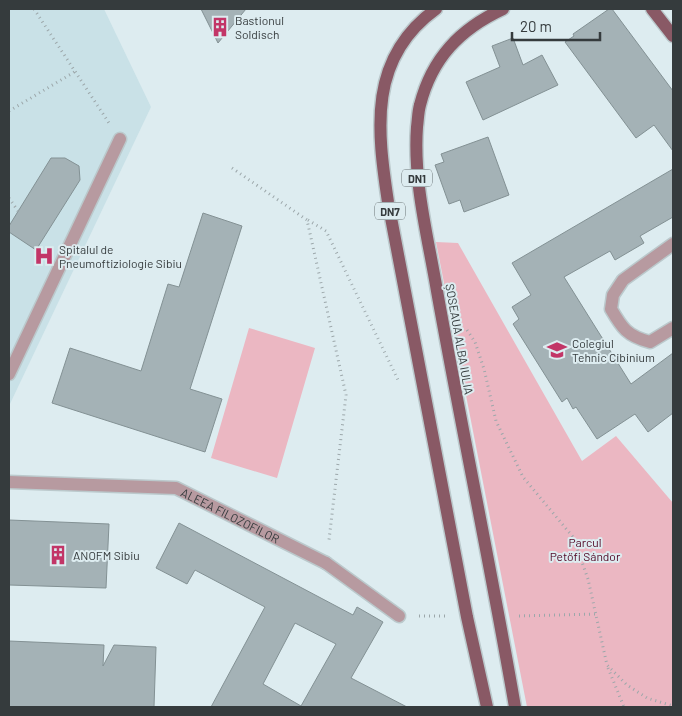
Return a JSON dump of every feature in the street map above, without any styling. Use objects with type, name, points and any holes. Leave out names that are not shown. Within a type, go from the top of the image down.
[{"type":"main road","name":"DN7","points":[[436,9],[406,37],[394,56],[381,102],[382,161],[388,202],[467,617],[487,707]]},
{"type":"main road","name":"ȘOSEAUA ALBA IULIA","points":[[503,9],[488,16],[468,30],[450,45],[437,62],[427,82],[419,107],[416,172],[515,707]]},
{"type":"main road","points":[[652,9],[673,36]]},
{"type":"street","points":[[10,368],[120,139]]},
{"type":"street","points":[[673,244],[623,280],[613,295],[611,309],[622,328],[635,338],[650,342],[673,328]]},
{"type":"street","name":"ALEEA FILOZOFILOR","points":[[9,482],[176,488],[326,563],[398,616]]},
{"type":"path","points":[[34,9],[120,139]]},
{"type":"path","points":[[9,110],[76,71]]},
{"type":"path","points":[[232,168],[326,231],[404,389]]},
{"type":"path","points":[[9,198],[18,211]]},
{"type":"path","points":[[307,220],[346,396],[326,563]]},
{"type":"path","points":[[475,342],[484,369],[496,421],[524,477],[573,537],[588,579],[607,665],[624,707]]},
{"type":"path","points":[[533,617],[596,614]]},
{"type":"path","points":[[398,616],[467,617]]},
{"type":"path","points":[[607,665],[627,686],[647,698],[673,706]]},
{"type":"shaded area","name":"Spitalul de Pneumoftiziologie Sibiu","points":[[9,9],[104,9],[151,107],[9,406]]},
{"type":"green space","name":"Parcul Petőfi Sándor","points":[[436,242],[458,243],[582,461],[616,436],[673,503],[673,707],[527,707]]},
{"type":"green space","points":[[249,328],[315,348],[277,478],[211,458]]},
{"type":"building","name":"Bastionul Soldisch","points":[[201,9],[246,9],[218,43]]},
{"type":"building","points":[[609,9],[612,9],[673,91],[673,151],[654,125],[636,138],[565,42],[574,36],[573,34]]},
{"type":"building","points":[[513,38],[523,65],[542,55],[558,85],[483,120],[466,82],[500,67],[492,46]]},
{"type":"building","points":[[488,137],[509,195],[464,212],[460,200],[449,204],[435,165],[444,162],[441,154]]},
{"type":"building","points":[[51,158],[65,158],[79,166],[80,180],[36,250],[9,232],[9,226]]},
{"type":"building","points":[[673,169],[673,217],[640,236],[644,243],[615,260],[610,251],[564,277],[631,384],[673,353],[673,413],[648,432],[635,414],[597,439],[576,407],[573,409],[567,398],[562,402],[513,324],[519,319],[512,307],[531,295],[512,263]]},
{"type":"building","points":[[203,213],[242,226],[190,389],[222,399],[205,452],[52,403],[70,348],[141,371],[168,284],[179,287]]},
{"type":"building","name":"ANOFM Sibiu","points":[[9,520],[109,524],[106,588],[9,585]]},
{"type":"building","points":[[179,523],[353,615],[357,607],[383,622],[351,678],[407,707],[211,707],[265,607],[195,570],[187,584],[156,568]],"holes":[[[295,623],[336,644],[301,706],[263,684]]]},
{"type":"building","points":[[9,641],[104,645],[103,666],[114,645],[156,647],[154,707],[9,707]]},
{"type":"place","name":"Bastionul Soldisch","points":[[220,27]]},
{"type":"place","name":"Spitalul de Pneumoftiziologie Sibiu","points":[[44,256]]},
{"type":"place","name":"Colegiul Tehnic Cibinium","points":[[557,350]]},
{"type":"place","name":"ANOFM Sibiu","points":[[58,555]]}]
